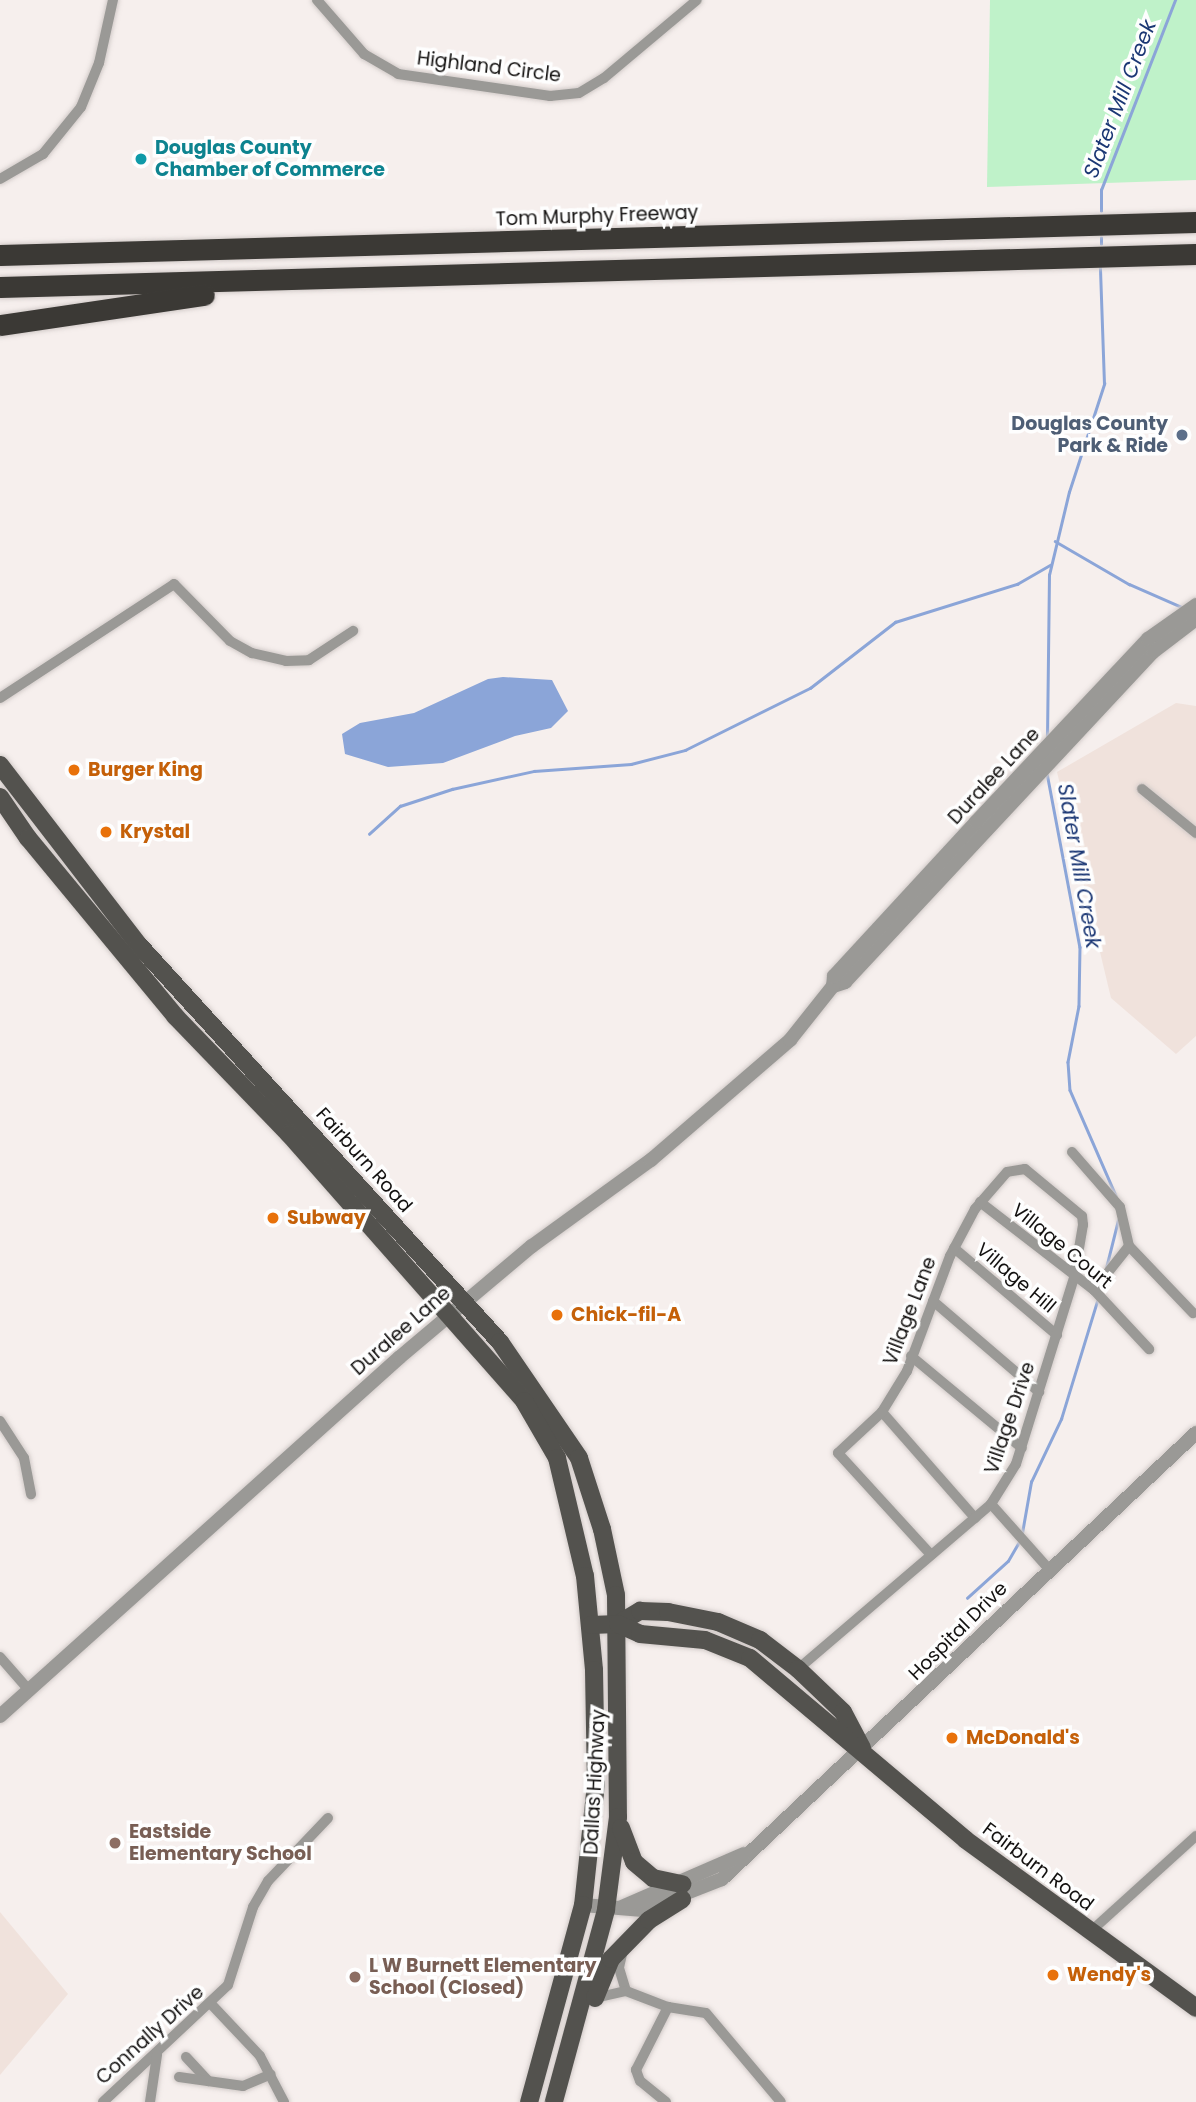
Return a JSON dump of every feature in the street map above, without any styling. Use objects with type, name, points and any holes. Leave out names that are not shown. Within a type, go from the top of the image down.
[{"type":"highway","name":"Tom Murphy Freeway","points":[[0,253],[35,256],[1196,222]]},
{"type":"highway","points":[[0,287],[1196,254]]},
{"type":"highway","points":[[0,325],[117,305],[345,279]]},
{"type":"main road","name":"Fairburn Road","points":[[0,765],[138,944],[457,1308],[545,1432],[578,1533],[590,1625],[618,1624],[640,1634],[705,1640],[741,1653],[766,1668],[829,1728],[863,1750],[960,1835],[1196,2008]]},
{"type":"main road","name":"Fairburn Road","points":[[0,797],[28,838],[176,1016],[457,1308],[524,1371],[579,1458],[609,1555],[618,1624]]},
{"type":"main road","name":"Fairburn Road","points":[[618,1624],[640,1611],[693,1616],[737,1629],[798,1669],[843,1713],[863,1750]]},
{"type":"main road","name":"Dallas Highway","points":[[554,2102],[614,1908],[618,1817],[618,1624]]},
{"type":"main road","name":"Dallas Highway","points":[[529,2102],[583,1905],[596,1784],[590,1625]]},
{"type":"main road","points":[[564,2102],[595,1998],[611,1959],[682,1891],[653,1878],[634,1861],[618,1817]]},
{"type":"street","points":[[0,179],[43,154],[81,107],[99,63],[113,0]]},
{"type":"street","name":"Highland Circle","points":[[317,0],[364,54],[398,74],[550,96],[579,93],[604,78],[697,0]]},
{"type":"street","points":[[0,698],[174,584],[230,641],[252,653],[286,660],[309,660],[353,631]]},
{"type":"street","name":"Duralee Lane","points":[[0,1716],[457,1308],[692,1126],[790,1041],[833,986],[834,976],[1148,639],[1196,605]]},
{"type":"street","name":"Duralee Lane","points":[[833,986],[845,982],[1153,652],[1196,619]]},
{"type":"street","points":[[1142,789],[1196,834]]},
{"type":"street","points":[[1072,1152],[1120,1208],[1129,1246],[1193,1313]]},
{"type":"street","name":"Village Lane","points":[[931,1555],[838,1453],[881,1412],[907,1371],[954,1248],[980,1202],[1016,1168]]},
{"type":"street","name":"Village Drive","points":[[798,1669],[991,1504],[1022,1448],[1074,1278],[1082,1242],[1082,1216],[1025,1169],[1016,1168]]},
{"type":"street","name":"Village Court","points":[[980,1202],[1074,1278],[1094,1290],[1149,1349]]},
{"type":"street","points":[[1094,1290],[1129,1246]]},
{"type":"street","name":"Village Hill","points":[[954,1248],[1056,1335]]},
{"type":"street","points":[[933,1301],[1039,1392]]},
{"type":"street","points":[[911,1356],[1022,1448]]},
{"type":"street","points":[[881,1412],[975,1518]]},
{"type":"street","points":[[0,1422],[24,1458],[31,1494]]},
{"type":"street","name":"Hospital Drive","points":[[583,1905],[643,1910],[682,1891],[722,1879],[745,1854],[863,1750],[1049,1569],[1196,1433]]},
{"type":"street","points":[[991,1504],[1049,1569]]},
{"type":"street","points":[[0,1657],[26,1692]]},
{"type":"street","points":[[0,1667],[26,1692]]},
{"type":"street","name":"Connally Drive","points":[[103,2102],[212,2005],[228,1985],[253,1907],[268,1881],[328,1818]]},
{"type":"street","points":[[1090,1932],[1196,1836]]},
{"type":"street","points":[[624,1944],[619,1968],[626,1991]]},
{"type":"street","points":[[595,1998],[626,1991],[668,2007],[710,2016],[781,2102]]},
{"type":"street","points":[[212,2005],[271,2074],[284,2102]]},
{"type":"street","points":[[667,2102],[640,2081],[636,2070],[668,2007]]},
{"type":"street","points":[[150,2102],[157,2055]]},
{"type":"street","points":[[186,2057],[208,2081]]},
{"type":"street","points":[[179,2077],[243,2086],[271,2074]]},
{"type":"shaded area","points":[[1176,703],[1196,706],[1196,1036],[1176,1054],[1111,998],[1057,772]]},
{"type":"shaded area","points":[[0,1912],[68,1994],[0,2075]]},
{"type":"green space","points":[[990,0],[1196,0],[1196,180],[987,187]]},
{"type":"water","points":[[503,677],[552,680],[568,711],[551,728],[515,736],[443,763],[388,767],[345,754],[342,734],[360,723],[414,713],[488,679]]},
{"type":"waterway","name":"Slater Mill Creek","points":[[1101,211],[1101,190],[1175,0]]},
{"type":"waterway","name":"Slater Mill Creek","points":[[1101,238],[1101,244]]},
{"type":"waterway","name":"Slater Mill Creek","points":[[1047,738],[1049,575],[1069,492],[1104,384],[1100,267]]},
{"type":"waterway","points":[[1055,541],[1129,584],[1182,607]]},
{"type":"waterway","points":[[369,834],[400,806],[452,789],[534,771],[631,764],[685,750],[810,688],[895,622],[1017,584],[1050,565]]},
{"type":"waterway","name":"Slater Mill Creek","points":[[1047,773],[1080,947],[1079,1006],[1068,1062],[1070,1090],[1116,1196]]},
{"type":"waterway","name":"Slater Mill Creek","points":[[1106,1268],[1118,1220]]},
{"type":"waterway","name":"Slater Mill Creek","points":[[1022,1533],[1031,1482],[1061,1419],[1098,1298]]},
{"type":"waterway","name":"Slater Mill Creek","points":[[967,1598],[1008,1561],[1020,1540]]},
{"type":"place","name":"Douglas County Chamber of Commerce","points":[[141,159]]},
{"type":"place","name":"Douglas County Park & Ride","points":[[1182,435]]},
{"type":"place","name":"Burger King","points":[[74,770]]},
{"type":"place","name":"Krystal","points":[[106,832]]},
{"type":"place","name":"Subway","points":[[273,1218]]},
{"type":"place","name":"Chick-fil-A","points":[[557,1315]]},
{"type":"place","name":"McDonald's","points":[[952,1738]]},
{"type":"place","name":"Eastside Elementary School","points":[[115,1843]]},
{"type":"place","name":"Wendy's","points":[[1053,1975]]},
{"type":"place","name":"L W Burnett Elementary School (Closed)","points":[[355,1977]]}]
